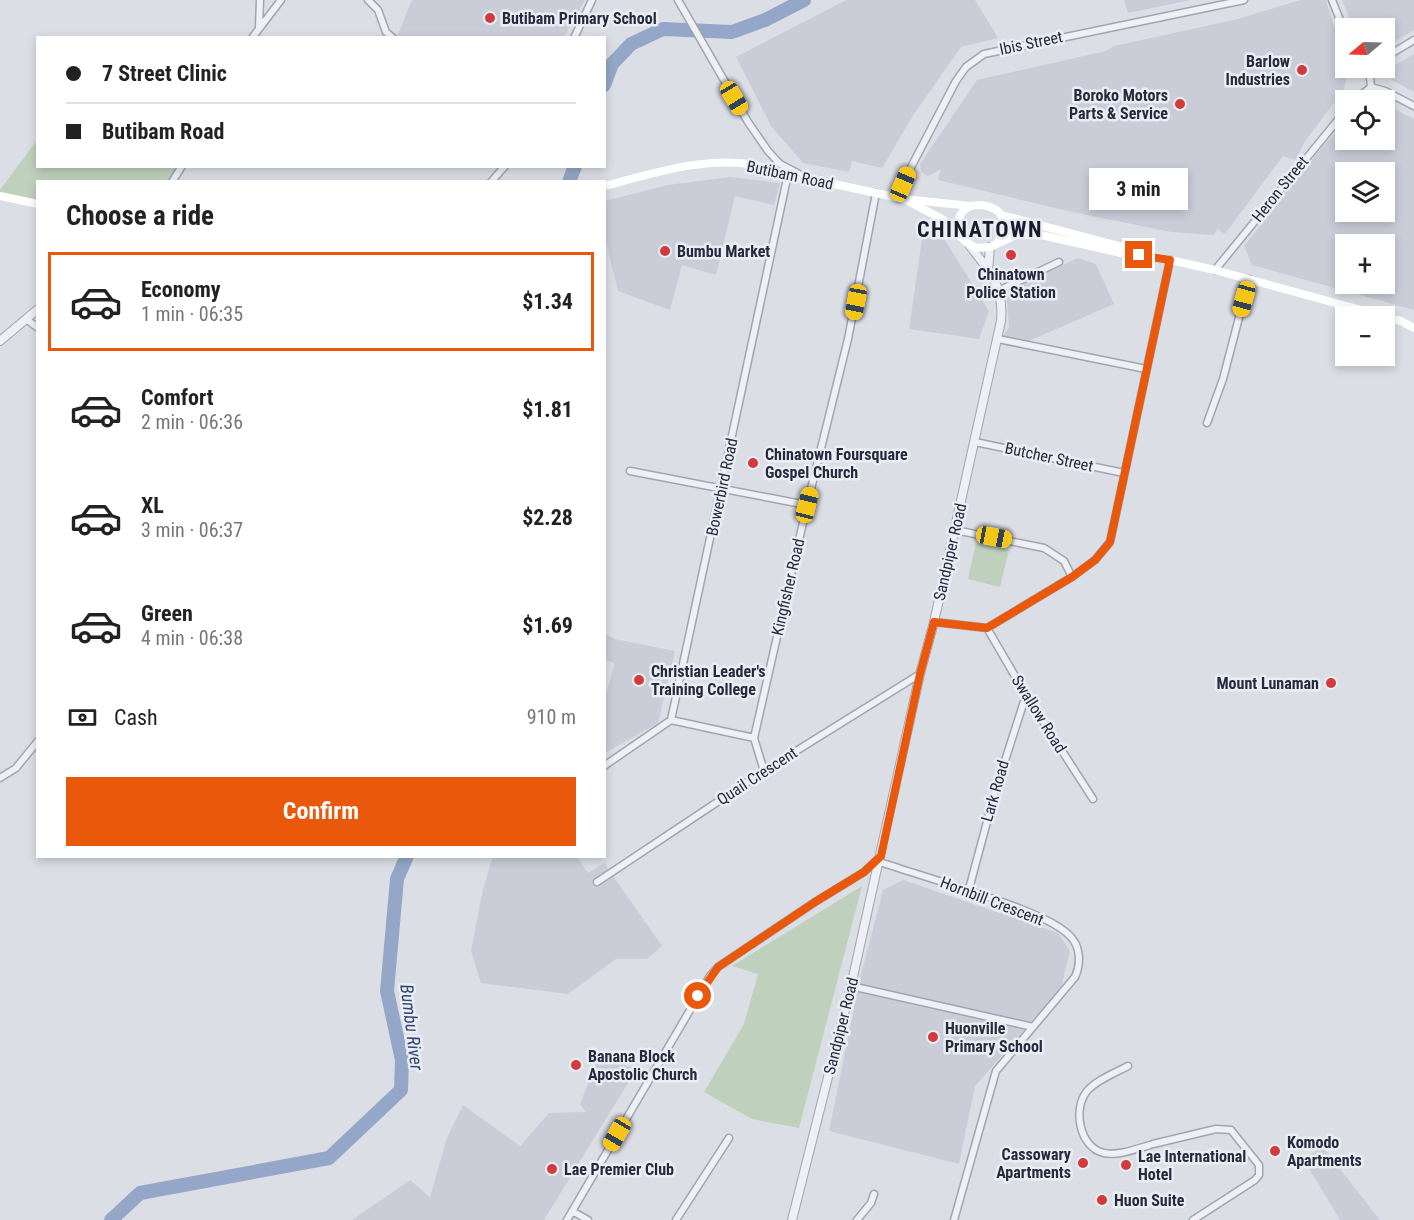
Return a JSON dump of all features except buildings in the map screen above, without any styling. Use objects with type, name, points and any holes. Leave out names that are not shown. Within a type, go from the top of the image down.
[{"type":"main road","name":"Butibam Road","points":[[606,186],[671,169],[713,164],[751,164],[804,178],[901,198],[971,206]]},
{"type":"main road","points":[[0,196],[36,204]]},
{"type":"main road","name":"Butibam Road","points":[[901,198],[942,219],[962,238]]},
{"type":"main road","points":[[1157,257],[1121,253],[1041,235],[1016,235],[983,249],[970,246],[962,238],[959,229],[960,220],[971,206],[989,205],[1001,215],[1345,306]]},
{"type":"main road","points":[[993,245],[1003,231],[1001,215]]},
{"type":"main road","points":[[1395,320],[1414,328]]},
{"type":"street","points":[[259,28],[260,0]]},
{"type":"street","points":[[253,36],[281,0]]},
{"type":"street","points":[[368,0],[378,10],[386,32],[391,36]]},
{"type":"street","points":[[575,36],[592,0]]},
{"type":"street","points":[[678,0],[748,122],[768,151],[780,164],[804,178]]},
{"type":"street","name":"Ibis Street","points":[[901,198],[909,171],[956,81],[966,67],[984,54],[1244,0]]},
{"type":"street","points":[[1332,0],[1339,18]]},
{"type":"street","points":[[1395,51],[1414,40]]},
{"type":"street","points":[[1371,78],[1371,87]]},
{"type":"street","points":[[1367,90],[1371,87]]},
{"type":"street","points":[[1371,87],[1385,91],[1414,106]]},
{"type":"street","name":"Heron Street","points":[[1215,270],[1335,123]]},
{"type":"street","points":[[493,180],[503,168]]},
{"type":"street","name":"Bowerbird Road","points":[[671,720],[788,174]]},
{"type":"street","name":"Kingfisher Road","points":[[764,771],[754,738],[807,505],[848,339],[876,193]]},
{"type":"street","points":[[988,271],[993,245]]},
{"type":"street","points":[[970,246],[1000,290],[1059,262]]},
{"type":"street","points":[[934,622],[987,628],[1072,577],[1095,560],[1110,542],[1170,260]]},
{"type":"street","points":[[1207,423],[1223,379],[1249,279]]},
{"type":"street","name":"Sandpiper Road","points":[[792,1220],[851,986],[920,674],[975,442],[998,339],[1002,312],[1000,290]]},
{"type":"street","points":[[0,341],[36,311]]},
{"type":"street","points":[[26,319],[36,326]]},
{"type":"street","points":[[998,339],[1146,369]]},
{"type":"street","name":"Butcher Street","points":[[975,442],[1124,473]]},
{"type":"street","points":[[630,471],[807,505]]},
{"type":"street","points":[[955,530],[1044,549],[1064,561],[1072,577]]},
{"type":"street","name":"Swallow Road","points":[[987,628],[1026,695],[1093,799]]},
{"type":"street","name":"Quail Crescent","points":[[597,882],[764,771],[920,674]]},
{"type":"street","name":"Lark Road","points":[[969,889],[998,782],[1026,695]]},
{"type":"street","points":[[606,765],[671,720],[754,738]]},
{"type":"street","points":[[0,778],[16,768],[36,743]]},
{"type":"street","points":[[567,1220],[710,976],[718,967],[864,872],[880,859]]},
{"type":"street","name":"Hornbill Crescent","points":[[880,859],[969,889],[1036,915],[1070,935],[1078,950],[1079,967],[1075,978],[996,1071],[954,1220]]},
{"type":"street","points":[[851,986],[1032,1027]]},
{"type":"street","points":[[1128,1066],[1102,1080],[1085,1094],[1080,1115],[1082,1131],[1090,1145],[1105,1153],[1224,1128],[1236,1134],[1259,1165],[1259,1175],[1255,1180],[1193,1220]]},
{"type":"street","points":[[676,1220],[729,1138]]},
{"type":"street","points":[[857,1220],[871,1203],[874,1194]]},
{"type":"street","points":[[572,1211],[588,1220]]},
{"type":"shaded area","name":"Butibam Primary School","points":[[412,0],[585,0],[565,36],[397,36]]},
{"type":"shaded area","points":[[846,0],[975,0],[998,38],[961,47],[912,117],[882,168],[852,161],[849,172],[803,163],[771,126],[736,57]]},
{"type":"shaded area","points":[[1124,0],[1191,0],[1128,13]]},
{"type":"shaded area","points":[[1300,0],[1326,0],[1335,29],[1335,78],[1346,78],[1344,89],[1335,90],[1335,101],[1304,143],[1296,160],[1283,156],[1225,234],[1218,229],[1213,235],[1171,232],[1072,212],[938,180],[941,169],[928,176],[921,172],[920,164],[977,80],[1106,51],[1114,46],[1238,19]]},
{"type":"shaded area","points":[[1342,0],[1414,0],[1414,30],[1395,42],[1395,18],[1349,18]]},
{"type":"shaded area","points":[[1414,54],[1414,92],[1392,80],[1392,78],[1395,78],[1395,65]]},
{"type":"shaded area","points":[[1395,109],[1414,119],[1414,310],[1356,294],[1395,294],[1395,234],[1335,234],[1335,288],[1252,265],[1244,246],[1335,133],[1335,150],[1395,150]]},
{"type":"shaded area","name":"Bumbu Market","points":[[730,177],[780,183],[774,205],[735,196],[716,275],[682,265],[670,310],[618,291],[606,242],[606,201],[668,185]]},
{"type":"shaded area","points":[[924,225],[940,232],[989,311],[979,339],[909,329]]},
{"type":"shaded area","points":[[1078,258],[1096,264],[1114,304],[1029,341],[1003,336],[1009,327],[1006,292]]},
{"type":"shaded area","name":"Christian Leader's Training College","points":[[606,634],[615,639],[675,651],[658,723],[606,752],[606,694],[615,663],[606,660]]},
{"type":"shaded area","points":[[492,858],[578,858],[588,873],[604,863],[662,946],[647,959],[616,959],[568,994],[481,983],[471,951],[483,889]]},
{"type":"shaded area","name":"Huonville Primary School","points":[[903,880],[1058,933],[1070,951],[1061,988],[975,1086],[959,1164],[829,1131],[859,983],[883,890]]},
{"type":"shaded area","points":[[600,1053],[636,1070],[544,1220],[352,1220],[410,1180],[430,1197],[447,1138],[463,1105],[520,1146],[549,1113],[586,1112],[580,1104]]},
{"type":"shaded area","points":[[1322,1146],[1380,1220],[1340,1220],[1304,1160]]},
{"type":"green space","points":[[36,141],[36,168],[178,168],[172,180],[36,180],[36,203],[0,197],[0,190]]},
{"type":"green space","points":[[976,543],[1009,550],[1000,587],[968,579]]},
{"type":"green space","points":[[862,886],[799,1128],[752,1119],[704,1092],[744,1024],[758,974],[732,966]]},
{"type":"waterway","name":"Bumbu River","points":[[606,80],[612,64],[631,44],[663,29],[732,32],[765,20],[804,0]]},
{"type":"waterway","name":"Bumbu River","points":[[570,180],[574,168]]},
{"type":"waterway","name":"Bumbu River","points":[[111,1220],[140,1193],[329,1158],[401,1090],[402,1060],[387,991],[397,879],[406,858]]},
{"type":"place","name":"Butibam Primary School","points":[[490,18]]},
{"type":"place","name":"Barlow Industries","points":[[1302,70]]},
{"type":"place","name":"Boroko Motors Parts & Service","points":[[1180,104]]},
{"type":"place","name":"Bumbu Market","points":[[665,251]]},
{"type":"place","name":"Chinatown Police Station","points":[[1011,255]]},
{"type":"place","name":"Chinatown Foursquare Gospel Church","points":[[753,463]]},
{"type":"place","name":"Christian Leader's Training College","points":[[639,680]]},
{"type":"place","name":"Mount Lunaman","points":[[1331,683]]},
{"type":"place","name":"Huonville Primary School","points":[[933,1037]]},
{"type":"place","name":"Banana Block Apostolic Church","points":[[576,1065]]},
{"type":"place","name":"Komodo Apartments","points":[[1275,1151]]},
{"type":"place","name":"Cassowary Apartments","points":[[1083,1163]]},
{"type":"place","name":"Lae International Hotel","points":[[1126,1165]]},
{"type":"place","name":"Lae Premier Club","points":[[552,1169]]},
{"type":"place","name":"Huon Suite","points":[[1102,1200]]},
{"type":"district","name":"CHINATOWN","points":[[980,229]]},
{"type":"route","points":[[698,996],[718,967],[864,872],[881,856],[920,674],[934,622],[987,628],[1072,577],[1095,560],[1110,542],[1170,260],[1139,255]]}]
